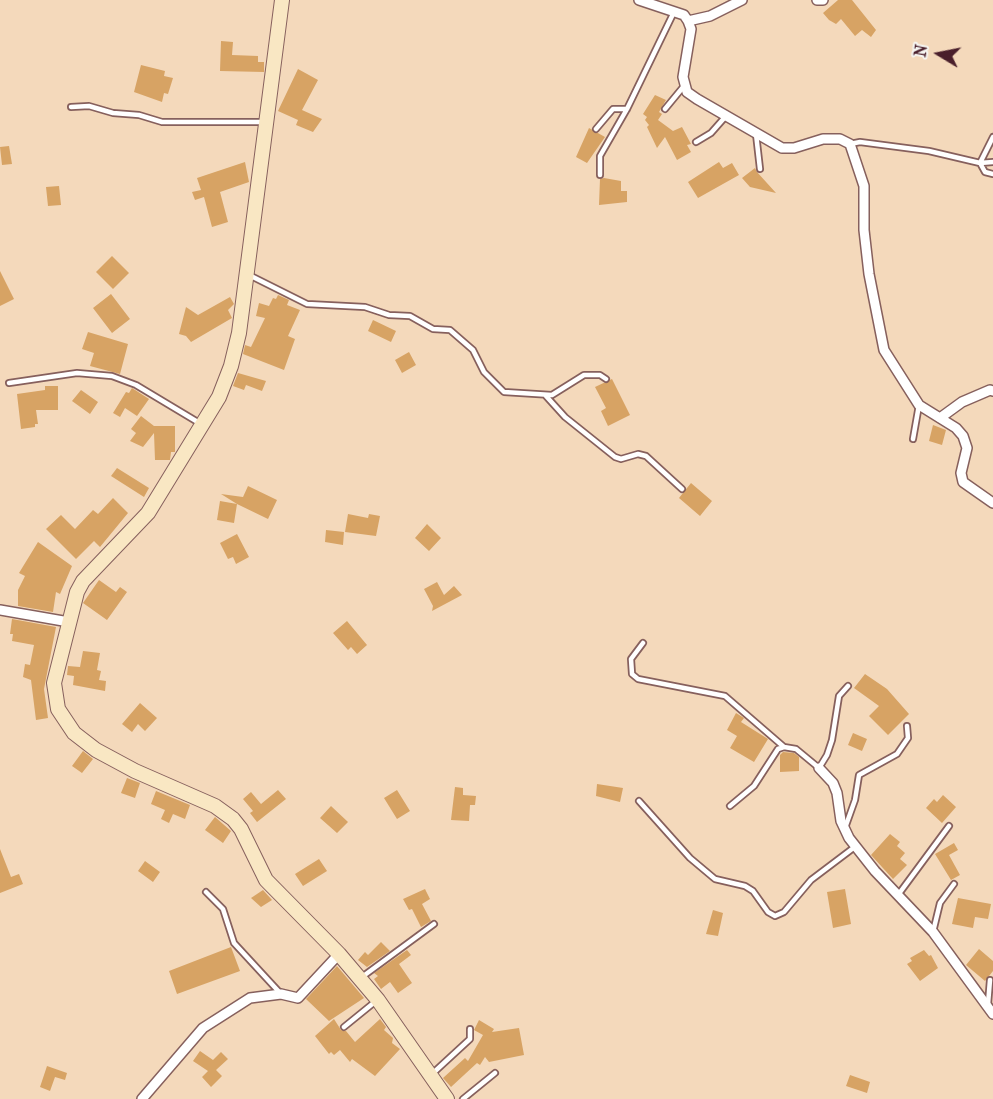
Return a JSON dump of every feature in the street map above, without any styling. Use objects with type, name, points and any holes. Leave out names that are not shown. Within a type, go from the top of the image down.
[{"type":"street","points":[[282,0],[239,333],[231,366],[219,397],[148,513],[83,581],[69,622],[54,683],[58,709],[74,733],[106,755],[215,806],[233,819],[241,829],[266,880],[339,954],[378,1000],[447,1099]]},
{"type":"street","points":[[639,0],[684,15],[688,21],[691,29],[683,77],[684,86],[692,96],[782,148],[794,148],[823,139],[840,139],[850,144],[864,186],[864,230],[869,274],[884,350],[919,405],[963,436],[967,448],[961,473],[963,482],[993,503]]},
{"type":"street","points":[[688,21],[711,16],[742,0]]},
{"type":"street","points":[[817,0],[823,0]]},
{"type":"street","points":[[940,418],[962,402],[990,390],[993,391]]},
{"type":"street","points":[[0,610],[69,622]]},
{"type":"street","points":[[819,768],[833,783],[844,830],[898,895],[933,932],[991,1011]]},
{"type":"street","points":[[142,1099],[203,1028],[250,998],[281,994],[298,998],[339,954]]},
{"type":"lane","points":[[600,175],[600,156],[627,109],[674,12]]},
{"type":"lane","points":[[666,110],[684,86]]},
{"type":"lane","points":[[71,107],[89,106],[139,115],[162,122],[265,122]]},
{"type":"lane","points":[[596,129],[613,110],[627,109]]},
{"type":"lane","points":[[696,142],[711,133],[726,116]]},
{"type":"lane","points":[[756,134],[760,169]]},
{"type":"lane","points":[[980,163],[993,137]]},
{"type":"lane","points":[[850,144],[860,142],[929,151],[980,163],[993,162]]},
{"type":"lane","points":[[980,163],[986,172],[993,174]]},
{"type":"lane","points":[[247,274],[307,304],[365,307],[389,315],[410,316],[433,329],[450,330],[473,350],[484,372],[499,390],[546,396],[552,395],[584,375],[600,375],[606,379]]},
{"type":"lane","points":[[9,383],[78,373],[112,376],[136,385],[201,424]]},
{"type":"lane","points":[[546,396],[565,417],[615,457],[621,459],[638,454],[646,456],[682,489]]},
{"type":"lane","points":[[913,439],[919,405]]},
{"type":"lane","points":[[643,643],[631,659],[632,674],[639,679],[725,696],[784,747],[804,753],[819,768],[832,740],[839,696],[848,686]]},
{"type":"lane","points":[[844,830],[853,807],[859,775],[897,754],[908,738],[907,726]]},
{"type":"lane","points":[[730,806],[754,786],[772,756],[784,747]]},
{"type":"lane","points":[[639,801],[698,865],[715,879],[745,886],[753,891],[768,912],[775,916],[784,912],[811,880],[856,846]]},
{"type":"lane","points":[[898,895],[948,826]]},
{"type":"lane","points":[[933,932],[940,903],[954,884]]},
{"type":"lane","points":[[206,892],[223,909],[234,943],[281,994]]},
{"type":"lane","points":[[360,979],[434,924]]},
{"type":"lane","points":[[990,980],[991,1011]]},
{"type":"lane","points":[[344,1027],[378,1000]]},
{"type":"lane","points":[[430,1076],[470,1038],[470,1029]]},
{"type":"lane","points":[[463,1099],[495,1074]]},
{"type":"building","points":[[838,0],[852,0],[876,30],[871,37],[862,30],[855,36],[841,19],[836,24],[829,20],[823,13]]},
{"type":"building","points":[[221,41],[233,42],[232,55],[258,56],[258,62],[264,62],[264,72],[220,71]]},
{"type":"building","points":[[141,65],[165,71],[164,76],[173,78],[168,94],[164,93],[162,102],[134,92]]},
{"type":"building","points":[[298,69],[318,80],[302,110],[322,119],[313,132],[296,125],[298,120],[278,111]]},
{"type":"building","points":[[655,95],[666,100],[659,112],[662,114],[658,120],[673,131],[682,127],[691,144],[687,145],[691,152],[677,160],[665,137],[657,148],[647,127],[649,125],[645,120],[647,117],[643,114]]},
{"type":"building","points":[[589,128],[605,137],[587,163],[576,157]]},
{"type":"building","points":[[9,146],[12,164],[2,165],[0,147]]},
{"type":"building","points":[[245,162],[249,182],[220,192],[228,222],[212,227],[204,197],[195,200],[192,192],[201,190],[197,178]]},
{"type":"building","points":[[719,162],[723,168],[732,163],[739,175],[698,198],[688,182]]},
{"type":"building","points":[[755,168],[776,193],[750,187],[742,178]]},
{"type":"building","points":[[600,179],[621,181],[621,191],[627,191],[627,202],[599,205]]},
{"type":"building","points":[[59,186],[61,205],[48,206],[46,187]]},
{"type":"building","points":[[112,256],[129,273],[113,289],[96,272]]},
{"type":"building","points":[[0,271],[14,299],[0,306]]},
{"type":"building","points":[[111,294],[130,319],[112,333],[93,308]]},
{"type":"building","points":[[278,295],[289,300],[287,305],[300,310],[288,336],[295,339],[284,370],[243,354],[245,345],[251,347],[265,318],[256,316],[259,303],[269,306],[273,298],[276,299]]},
{"type":"building","points":[[230,297],[234,304],[228,310],[232,318],[191,342],[186,336],[179,334],[186,307],[198,315]]},
{"type":"building","points":[[373,320],[396,331],[391,342],[368,331]]},
{"type":"building","points":[[88,332],[128,344],[120,374],[90,366],[94,353],[82,349]]},
{"type":"building","points":[[409,352],[416,365],[402,373],[395,360]]},
{"type":"building","points":[[238,373],[266,381],[262,391],[246,385],[244,390],[233,386]]},
{"type":"building","points":[[612,379],[630,415],[608,426],[601,411],[606,408],[595,387]]},
{"type":"building","points":[[45,386],[58,386],[58,410],[36,410],[38,424],[35,424],[35,427],[21,429],[17,394],[45,390]]},
{"type":"building","points":[[132,388],[149,399],[137,416],[125,408],[120,417],[113,413],[126,392],[129,393]]},
{"type":"building","points":[[81,390],[98,402],[90,414],[72,401]]},
{"type":"building","points":[[141,416],[154,426],[175,426],[175,452],[171,452],[170,460],[155,460],[154,433],[143,447],[130,441],[136,433],[131,429]]},
{"type":"building","points":[[933,425],[946,430],[942,445],[929,441]]},
{"type":"building","points":[[117,468],[149,488],[144,497],[111,476]]},
{"type":"building","points":[[691,483],[712,501],[700,516],[679,498]]},
{"type":"building","points":[[248,486],[277,500],[268,519],[221,494],[243,497]]},
{"type":"building","points":[[113,498],[128,513],[100,547],[94,541],[76,559],[46,529],[61,515],[75,529],[93,510],[98,514]]},
{"type":"building","points":[[220,501],[237,504],[234,523],[217,520]]},
{"type":"building","points":[[348,514],[368,518],[369,514],[380,516],[376,536],[345,532]]},
{"type":"building","points":[[427,524],[441,538],[429,551],[415,538]]},
{"type":"building","points":[[326,530],[344,532],[343,545],[325,542]]},
{"type":"building","points":[[237,534],[249,557],[236,564],[233,557],[228,559],[220,543]]},
{"type":"building","points":[[38,542],[72,566],[60,594],[56,592],[53,612],[18,606],[18,590],[25,576],[19,573]]},
{"type":"building","points":[[99,580],[116,592],[120,587],[127,592],[107,620],[83,603]]},
{"type":"building","points":[[437,582],[444,595],[454,586],[462,595],[432,611],[433,606],[424,589]]},
{"type":"building","points":[[12,619],[56,627],[44,689],[48,718],[36,720],[31,680],[23,677],[25,664],[30,665],[34,645],[12,641],[13,634],[10,634]]},
{"type":"building","points":[[347,621],[367,645],[357,654],[351,647],[348,650],[333,633]]},
{"type":"building","points":[[83,651],[100,653],[97,670],[101,671],[99,680],[106,681],[105,691],[73,685],[74,676],[67,675],[68,666],[80,667]]},
{"type":"building","points":[[865,674],[887,689],[909,714],[888,735],[869,716],[879,706],[854,688]]},
{"type":"building","points":[[140,703],[157,718],[145,731],[138,724],[132,732],[122,724]]},
{"type":"building","points":[[736,713],[744,718],[741,722],[768,739],[754,762],[730,748],[737,736],[727,730]]},
{"type":"building","points":[[853,733],[867,739],[862,751],[848,745]]},
{"type":"building","points":[[83,751],[93,759],[82,773],[72,766]]},
{"type":"building","points":[[783,752],[794,753],[799,757],[799,771],[780,772],[780,755]]},
{"type":"building","points":[[127,778],[140,783],[135,798],[121,793]]},
{"type":"building","points":[[597,784],[623,788],[620,802],[596,796]]},
{"type":"building","points":[[455,787],[463,788],[463,795],[476,796],[475,805],[470,805],[469,821],[451,820]]},
{"type":"building","points":[[278,790],[286,799],[257,822],[250,813],[253,811],[243,799],[251,792],[261,804]]},
{"type":"building","points":[[397,790],[410,811],[397,819],[384,798]]},
{"type":"building","points":[[156,791],[190,805],[185,819],[173,814],[169,823],[161,819],[165,810],[151,804]]},
{"type":"building","points":[[943,795],[956,807],[942,823],[926,808],[934,799],[937,802]]},
{"type":"building","points":[[331,806],[348,822],[337,833],[320,818]]},
{"type":"building","points":[[215,817],[231,831],[223,843],[205,830]]},
{"type":"building","points":[[890,834],[900,842],[897,846],[905,853],[900,859],[907,865],[893,879],[871,855]]},
{"type":"building","points":[[954,843],[958,850],[949,855],[960,875],[951,880],[935,854]]},
{"type":"building","points":[[0,849],[11,877],[19,874],[23,884],[0,893]]},
{"type":"building","points":[[319,859],[327,871],[303,886],[295,874]]},
{"type":"building","points":[[145,861],[160,872],[153,882],[138,871]]},
{"type":"building","points":[[425,889],[430,899],[422,904],[431,921],[421,927],[412,909],[409,910],[403,899]]},
{"type":"building","points":[[845,889],[851,924],[833,928],[827,892]]},
{"type":"building","points":[[263,890],[272,900],[261,907],[251,898]]},
{"type":"building","points":[[958,898],[991,904],[988,919],[975,917],[973,928],[952,924]]},
{"type":"building","points":[[713,910],[723,913],[718,936],[706,934]]},
{"type":"building","points":[[381,942],[390,951],[367,967],[358,960],[365,952],[368,955]]},
{"type":"building","points":[[231,947],[240,971],[177,994],[169,971]]},
{"type":"building","points":[[979,949],[993,961],[993,971],[985,981],[966,965]]},
{"type":"building","points":[[407,950],[411,955],[399,964],[412,983],[398,993],[390,982],[381,989],[374,979],[378,976],[374,973]]},
{"type":"building","points":[[924,950],[929,956],[931,955],[938,968],[920,981],[907,964],[912,961],[910,958]]},
{"type":"building","points":[[337,966],[364,998],[329,1021],[306,999]]},
{"type":"building","points":[[334,1019],[341,1030],[346,1031],[355,1042],[380,1019],[386,1027],[384,1030],[393,1038],[392,1043],[400,1049],[375,1076],[352,1059],[350,1062],[340,1050],[334,1055],[331,1052],[329,1054],[315,1036]]},
{"type":"building","points":[[479,1020],[494,1029],[492,1032],[519,1028],[524,1055],[489,1062],[485,1057],[480,1065],[477,1063],[451,1087],[443,1078],[465,1058],[468,1061],[483,1035],[474,1030]]},
{"type":"building","points":[[200,1051],[213,1060],[221,1052],[228,1059],[216,1070],[222,1076],[211,1087],[202,1077],[208,1071],[193,1061]]},
{"type":"building","points":[[47,1066],[67,1073],[65,1080],[55,1077],[50,1091],[40,1087]]},
{"type":"building","points":[[850,1075],[870,1082],[867,1093],[846,1086]]}]
